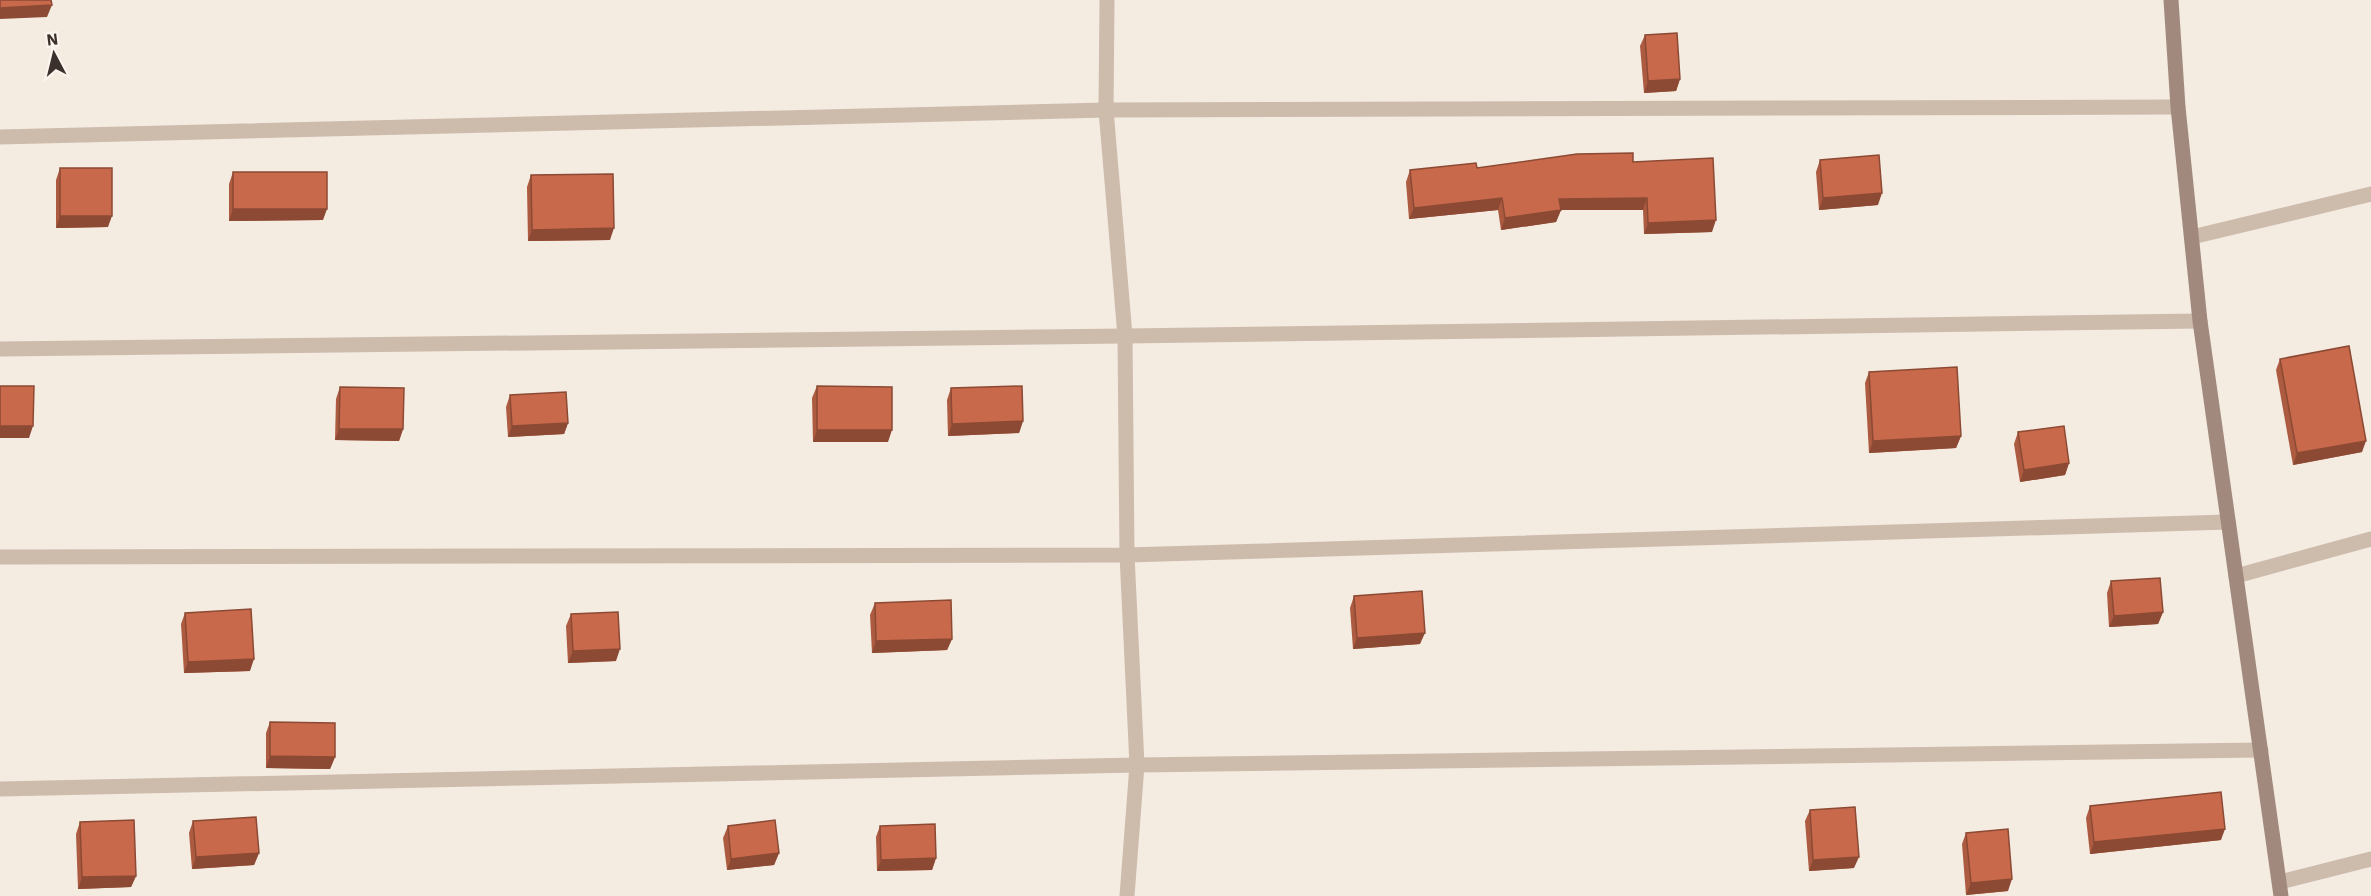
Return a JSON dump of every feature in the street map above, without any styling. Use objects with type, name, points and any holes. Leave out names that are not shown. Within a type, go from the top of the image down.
[{"type":"street","points":[[1107,0],[1106,110],[1125,336],[1127,555],[1137,765],[1127,896]]},
{"type":"street","points":[[2171,0],[2178,107],[2200,321],[2280,889],[2371,859]]},
{"type":"street","points":[[0,137],[1106,110],[2178,107]]},
{"type":"street","points":[[2192,237],[2371,195]]},
{"type":"street","points":[[0,349],[2200,321]]},
{"type":"street","points":[[0,556],[1127,555],[2228,522]]},
{"type":"street","points":[[2236,576],[2371,539]]},
{"type":"street","points":[[0,789],[1137,765],[2261,750]]},
{"type":"building","points":[[0,0],[51,0],[52,5],[0,8]]},
{"type":"building","points":[[1677,33],[1680,79],[1648,81],[1645,35]]},
{"type":"building","points":[[1633,153],[1633,162],[1713,158],[1716,220],[1648,223],[1647,198],[1559,199],[1561,210],[1505,218],[1502,198],[1414,208],[1410,170],[1476,163],[1477,168],[1577,154]]},
{"type":"building","points":[[1879,155],[1882,193],[1823,198],[1820,160]]},
{"type":"building","points":[[60,168],[112,168],[112,216],[60,216]]},
{"type":"building","points":[[233,172],[327,172],[327,209],[233,209]]},
{"type":"building","points":[[613,174],[614,228],[532,230],[531,175]]},
{"type":"building","points":[[2349,346],[2366,441],[2297,453],[2280,359]]},
{"type":"building","points":[[1957,367],[1961,436],[1873,441],[1869,372]]},
{"type":"building","points":[[0,386],[34,386],[33,426],[0,426]]},
{"type":"building","points":[[817,386],[892,387],[892,430],[817,430]]},
{"type":"building","points":[[1022,386],[1023,421],[952,424],[951,388]]},
{"type":"building","points":[[340,387],[404,388],[403,429],[339,429]]},
{"type":"building","points":[[566,392],[568,423],[512,426],[510,395]]},
{"type":"building","points":[[2064,426],[2069,463],[2024,470],[2018,432]]},
{"type":"building","points":[[2160,578],[2163,612],[2114,616],[2111,581]]},
{"type":"building","points":[[1422,591],[1425,633],[1357,638],[1354,596]]},
{"type":"building","points":[[951,600],[952,639],[876,641],[875,603]]},
{"type":"building","points":[[251,609],[254,659],[188,662],[185,613]]},
{"type":"building","points":[[618,612],[620,649],[573,651],[571,614]]},
{"type":"building","points":[[270,722],[335,723],[335,757],[270,756]]},
{"type":"building","points":[[2221,792],[2225,829],[2094,842],[2090,806]]},
{"type":"building","points":[[1855,807],[1859,857],[1813,860],[1810,810]]},
{"type":"building","points":[[256,817],[259,853],[196,857],[193,821]]},
{"type":"building","points":[[134,820],[136,876],[82,877],[80,822]]},
{"type":"building","points":[[775,820],[779,853],[731,859],[728,826]]},
{"type":"building","points":[[935,824],[936,858],[881,860],[880,826]]},
{"type":"building","points":[[2008,829],[2012,879],[1971,883],[1966,833]]}]
